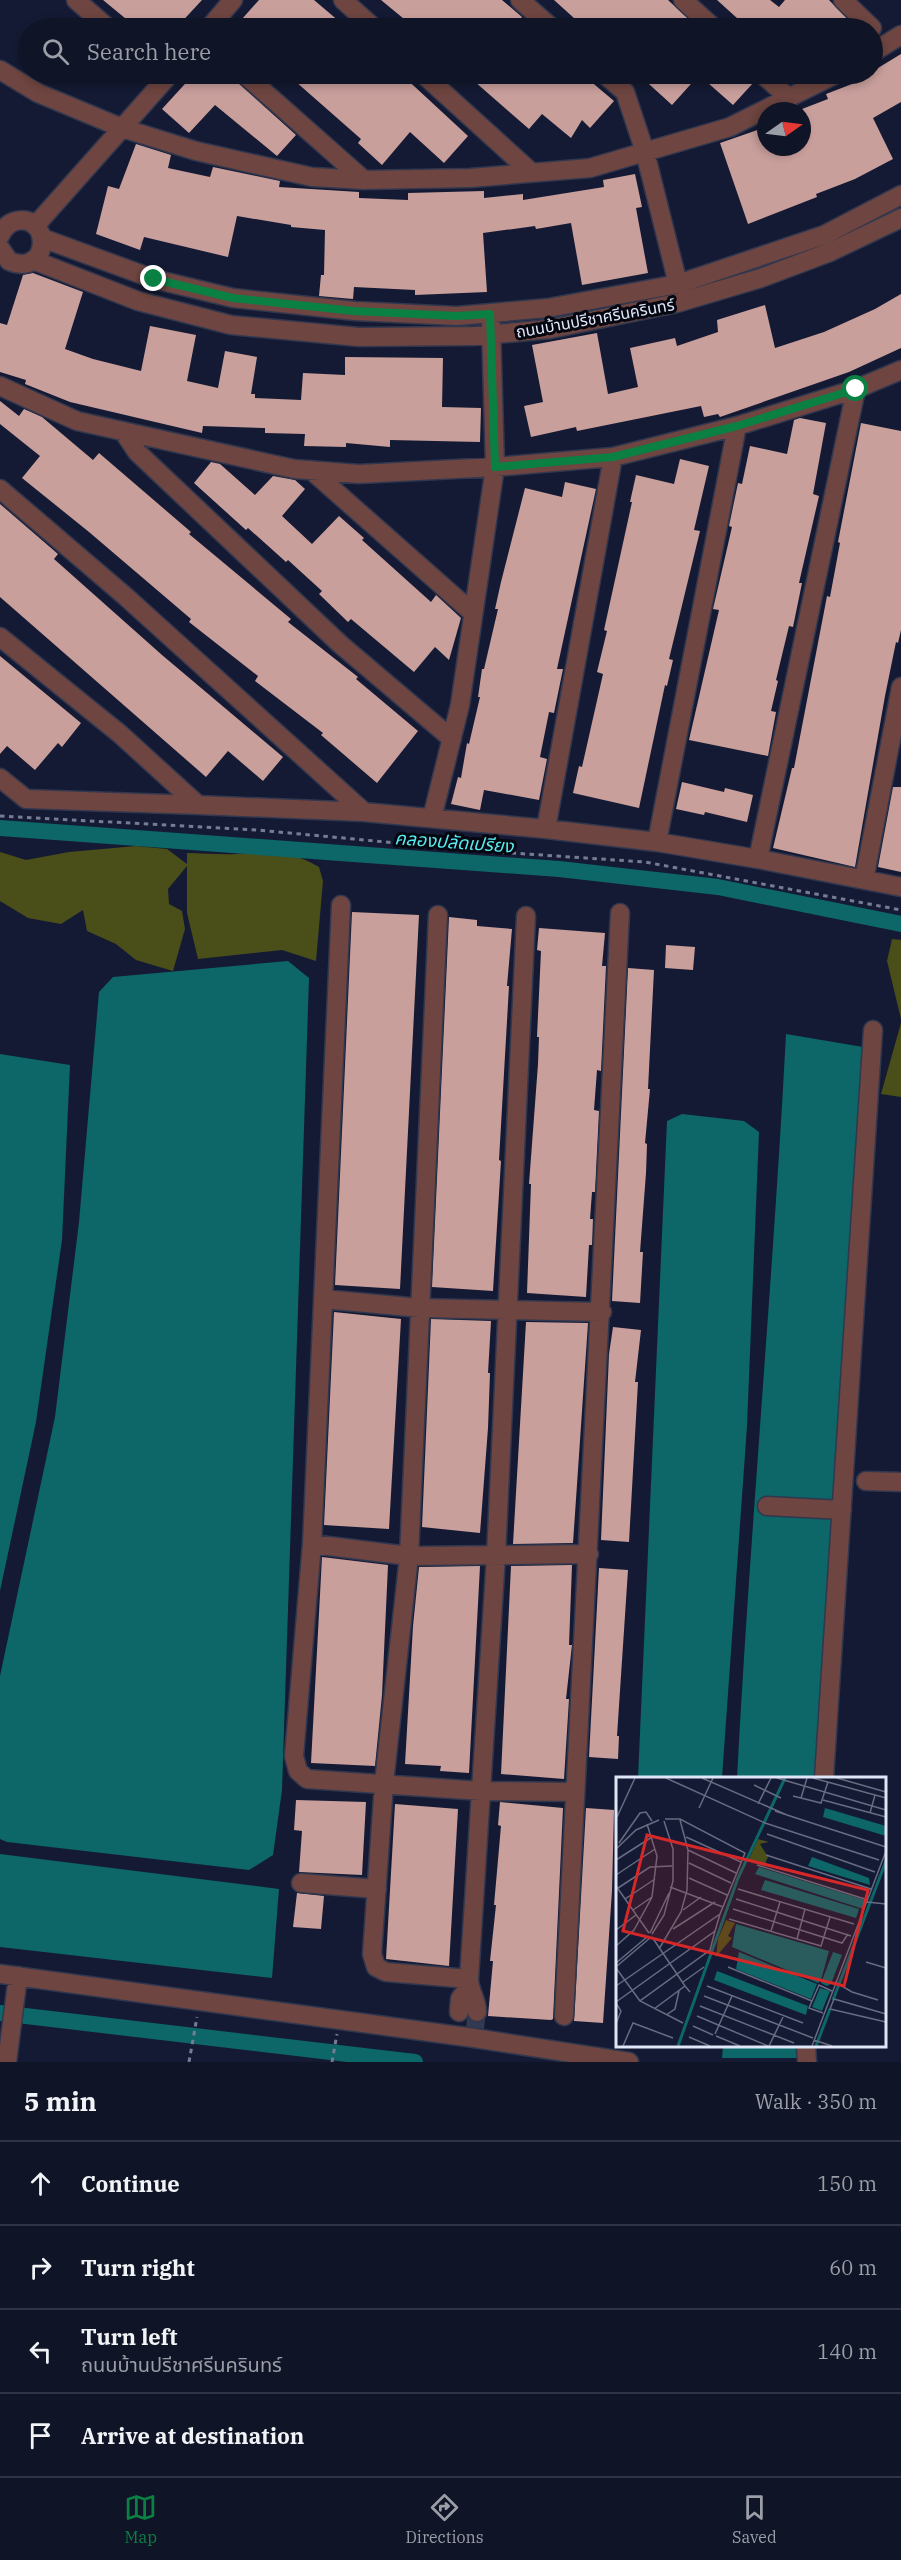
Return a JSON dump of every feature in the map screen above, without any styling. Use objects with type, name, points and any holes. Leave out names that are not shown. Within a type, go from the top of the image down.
[{"type":"street","points":[[76,0],[97,18]]},
{"type":"street","points":[[218,18],[233,0]]},
{"type":"street","points":[[343,0],[363,18]]},
{"type":"street","points":[[520,0],[541,18]]},
{"type":"street","points":[[683,0],[703,18]]},
{"type":"street","points":[[843,0],[861,18]]},
{"type":"street","points":[[0,70],[18,81]]},
{"type":"street","points":[[23,84],[38,93],[122,128],[196,151],[312,177],[364,180],[470,178],[590,168],[730,127],[817,84]]},
{"type":"street","points":[[33,260],[41,252],[39,232],[158,84]]},
{"type":"street","points":[[255,84],[364,180]]},
{"type":"street","points":[[434,84],[532,173]]},
{"type":"street","points":[[616,84],[625,92],[645,152],[678,284]]},
{"type":"street","points":[[773,84],[789,99]]},
{"type":"street","name":"ถนนบ้านปรีชาศรีนครินทร์","points":[[3,227],[22,220],[39,232],[154,279],[233,298],[354,311],[457,316],[548,308],[678,284],[824,235],[901,195]]},
{"type":"street","name":"ถนนบ้านปรีชาศรีนครินทร์","points":[[3,260],[23,264],[33,260],[138,301],[231,325],[359,337],[491,335],[550,329],[677,303],[761,278],[830,252],[901,218]]},
{"type":"street","points":[[432,818],[460,705],[495,467],[490,314]]},
{"type":"street","points":[[0,386],[77,421],[294,469],[359,474],[495,467],[613,457],[737,426],[856,389],[901,370]]},
{"type":"street","points":[[758,859],[856,389]]},
{"type":"street","points":[[657,842],[737,426]]},
{"type":"street","points":[[123,431],[137,452],[340,645],[452,739]]},
{"type":"street","points":[[546,829],[613,457]]},
{"type":"street","points":[[311,470],[473,613]]},
{"type":"street","points":[[0,489],[125,596],[364,812]]},
{"type":"street","points":[[0,637],[120,734],[198,805]]},
{"type":"street","points":[[864,880],[901,687]]},
{"type":"street","points":[[0,778],[26,799],[364,812],[546,829],[657,842],[901,887]]},
{"type":"street","points":[[341,905],[312,1544],[294,1756],[298,1771],[307,1779],[481,1791],[574,1792]]},
{"type":"street","points":[[564,2016],[574,1792],[590,1554],[620,913]]},
{"type":"street","points":[[438,915],[409,1556],[384,1783],[372,1954],[376,1967],[386,1972],[469,1982]]},
{"type":"street","points":[[467,2025],[477,2000],[469,1982],[496,1556],[526,916]]},
{"type":"street","points":[[824,1777],[873,1030]]},
{"type":"street","points":[[323,1299],[420,1308],[602,1312]]},
{"type":"street","points":[[866,1481],[901,1482]]},
{"type":"street","points":[[767,1506],[842,1510]]},
{"type":"street","points":[[312,1544],[409,1556],[590,1554]]},
{"type":"street","points":[[301,1883],[377,1889]]},
{"type":"street","points":[[7,2062],[11,2026],[11,1979],[467,2025],[629,2062]]},
{"type":"street","points":[[806,2047],[807,2062]]},
{"type":"path","points":[[0,816],[257,830],[482,851],[645,862],[901,910]]},
{"type":"path","points":[[189,2062],[197,2012]]},
{"type":"path","points":[[332,2062],[337,2031]]},
{"type":"shaded area","points":[[136,846],[167,849],[187,864],[187,853],[279,853],[309,861],[319,867],[323,881],[316,961],[282,950],[198,959],[187,913],[187,866],[168,889],[169,904],[182,911],[185,929],[173,971],[136,960],[116,944],[87,931],[83,910],[61,924],[28,918],[0,901],[0,852],[26,860],[69,852]]},
{"type":"shaded area","points":[[892,939],[901,940],[901,1019],[887,961]]},
{"type":"shaded area","points":[[288,961],[309,978],[282,1790],[273,1855],[249,1870],[7,1842],[0,1839],[0,1676],[55,1417],[79,1222],[99,992],[113,977]]},
{"type":"shaded area","points":[[901,1023],[901,1097],[881,1094]]},
{"type":"shaded area","points":[[786,1034],[863,1047],[816,1777],[737,1777]]},
{"type":"shaded area","points":[[0,1054],[70,1065],[62,1240],[36,1422],[0,1591]]},
{"type":"shaded area","points":[[682,1114],[744,1121],[759,1132],[747,1426],[722,1777],[638,1777],[667,1121]]},
{"type":"shaded area","points":[[0,1854],[279,1889],[272,1978],[0,1947]]},
{"type":"shaded area","points":[[723,2047],[800,2047],[800,2058],[722,2058]]},
{"type":"building","points":[[103,0],[202,0],[185,18],[125,18]]},
{"type":"building","points":[[259,0],[314,0],[335,18],[243,18]]},
{"type":"building","points":[[381,0],[502,0],[522,17],[521,18],[403,18]]},
{"type":"building","points":[[554,0],[668,0],[687,18],[574,18]]},
{"type":"building","points":[[717,0],[770,0],[779,7],[785,0],[829,0],[846,18],[737,18]]},
{"type":"building","points":[[901,54],[901,102],[873,118],[893,159],[855,179],[816,194],[817,197],[748,224],[720,143],[757,130],[757,156],[811,156],[811,106],[828,99],[826,94],[852,84],[883,84],[883,65]]},
{"type":"building","points":[[185,84],[239,84],[296,135],[277,156],[215,105],[189,133],[162,109]]},
{"type":"building","points":[[298,84],[412,84],[468,136],[444,163],[410,132],[382,165],[358,143],[361,139]]},
{"type":"building","points":[[477,84],[594,84],[614,101],[590,128],[582,120],[571,138],[542,114],[529,129]]},
{"type":"building","points":[[649,84],[691,84],[672,105]]},
{"type":"building","points":[[709,84],[752,84],[733,105]]},
{"type":"building","points":[[136,144],[171,155],[168,168],[210,177],[213,167],[280,181],[279,187],[359,192],[359,198],[408,200],[408,193],[484,191],[484,198],[523,194],[523,200],[604,187],[603,180],[635,174],[642,207],[636,208],[648,273],[582,285],[571,223],[536,229],[535,226],[483,233],[487,292],[415,295],[415,290],[354,287],[353,299],[319,296],[321,275],[324,275],[325,230],[291,227],[291,225],[237,216],[228,257],[144,237],[140,250],[96,234],[108,186],[119,189]]},
{"type":"building","points":[[33,273],[83,292],[65,349],[93,359],[141,371],[150,326],[196,335],[187,381],[218,388],[225,351],[257,357],[251,394],[255,394],[255,398],[301,400],[303,373],[345,375],[345,357],[443,358],[442,407],[481,408],[480,442],[390,440],[390,447],[346,443],[346,447],[304,446],[305,434],[265,433],[265,428],[203,426],[202,433],[70,402],[25,384],[26,380],[0,372],[0,323],[7,325],[23,275]]},
{"type":"building","points":[[901,294],[901,348],[849,372],[720,417],[718,414],[704,417],[701,406],[577,431],[576,427],[531,437],[524,406],[543,402],[532,345],[597,333],[608,394],[638,387],[630,348],[675,338],[677,346],[718,332],[717,320],[765,305],[775,348],[824,332],[875,309]]},
{"type":"building","points":[[0,401],[19,416],[24,409],[42,417],[93,460],[99,453],[191,532],[189,534],[291,619],[288,622],[358,677],[356,679],[418,731],[377,783],[321,735],[323,733],[255,681],[258,676],[189,622],[191,619],[22,478],[40,456],[0,424]]},
{"type":"building","points":[[800,418],[826,423],[813,494],[819,496],[799,583],[802,583],[793,627],[789,626],[776,680],[778,681],[771,711],[776,712],[768,756],[689,740],[719,610],[713,609],[732,527],[729,526],[738,483],[742,484],[750,446],[787,454],[794,420]]},
{"type":"building","points":[[861,423],[901,431],[901,630],[898,643],[896,642],[885,696],[855,867],[773,848],[792,768],[794,768],[827,596],[830,597]]},
{"type":"building","points":[[680,459],[709,466],[694,530],[700,531],[669,659],[673,660],[667,686],[665,685],[639,808],[573,793],[579,766],[582,767],[603,674],[597,672],[607,631],[604,630],[636,475],[674,484]]},
{"type":"building","points":[[211,462],[220,464],[255,495],[273,476],[295,480],[305,489],[282,516],[312,544],[339,516],[364,538],[362,540],[431,602],[436,595],[461,618],[449,660],[435,647],[414,672],[351,619],[348,622],[319,594],[322,591],[288,560],[286,562],[248,528],[246,530],[194,483]]},
{"type":"building","points":[[565,482],[596,489],[557,669],[563,669],[554,713],[549,712],[540,757],[547,759],[539,800],[484,790],[480,810],[451,804],[458,777],[461,778],[467,743],[469,744],[480,697],[478,697],[482,669],[484,669],[498,609],[495,609],[525,488],[562,497]]},
{"type":"building","points":[[0,504],[58,554],[54,559],[162,655],[283,757],[263,781],[228,751],[206,777],[0,597]]},
{"type":"building","points":[[0,656],[81,723],[62,747],[58,743],[35,770],[7,746],[0,754]]},
{"type":"building","points":[[682,782],[724,792],[725,788],[753,795],[747,822],[705,812],[704,815],[676,809]]},
{"type":"building","points":[[893,787],[901,787],[901,872],[878,867]]},
{"type":"building","points":[[352,912],[419,915],[400,1289],[335,1285]]},
{"type":"building","points":[[449,917],[477,920],[477,926],[512,929],[507,986],[509,986],[499,1160],[501,1161],[493,1291],[432,1287]]},
{"type":"building","points":[[539,928],[605,933],[602,966],[606,966],[601,1071],[597,1070],[594,1110],[599,1111],[595,1192],[592,1192],[590,1219],[593,1219],[592,1245],[589,1245],[586,1297],[527,1293],[531,1184],[529,1184],[539,1037],[537,1037],[541,951],[537,950]]},
{"type":"building","points":[[666,945],[695,947],[693,970],[665,968]]},
{"type":"building","points":[[628,968],[654,970],[648,1089],[650,1089],[645,1143],[647,1144],[646,1173],[640,1252],[643,1252],[640,1303],[612,1301]]},
{"type":"building","points":[[334,1312],[401,1319],[389,1529],[324,1525]]},
{"type":"building","points":[[431,1319],[491,1321],[488,1428],[480,1533],[422,1527]]},
{"type":"building","points":[[526,1322],[588,1323],[573,1543],[513,1544]]},
{"type":"building","points":[[613,1327],[641,1330],[635,1382],[638,1382],[629,1542],[601,1540],[609,1354]]},
{"type":"building","points":[[322,1557],[388,1565],[382,1695],[375,1766],[311,1763]]},
{"type":"building","points":[[572,1565],[569,1645],[572,1645],[566,1699],[569,1699],[564,1779],[501,1774],[511,1566]]},
{"type":"building","points":[[480,1566],[469,1773],[440,1771],[441,1766],[405,1764],[413,1626],[419,1567]]},
{"type":"building","points":[[599,1568],[628,1570],[617,1736],[619,1736],[618,1759],[589,1757]]},
{"type":"building","points":[[296,1800],[366,1802],[362,1875],[299,1872],[302,1831],[294,1830]]},
{"type":"building","points":[[500,1802],[563,1808],[553,2019],[551,2020],[488,2016],[501,1826],[498,1825]]},
{"type":"building","points":[[395,1804],[458,1809],[449,1966],[386,1959]]},
{"type":"building","points":[[586,1808],[614,1810],[612,1891],[603,2023],[574,2021]]},
{"type":"building","points":[[297,1893],[324,1896],[321,1929],[293,1927]]},
{"type":"waterway","name":"คลองปลัดเปรียง","points":[[0,828],[559,869],[718,887],[901,924]]},
{"type":"waterway","points":[[0,2013],[415,2062]]},
{"type":"tunnel","points":[[475,2028],[477,2012]]},
{"type":"route","points":[[154,279],[233,298],[354,311],[457,316],[490,314],[495,467],[613,457],[737,426],[856,389]]}]
